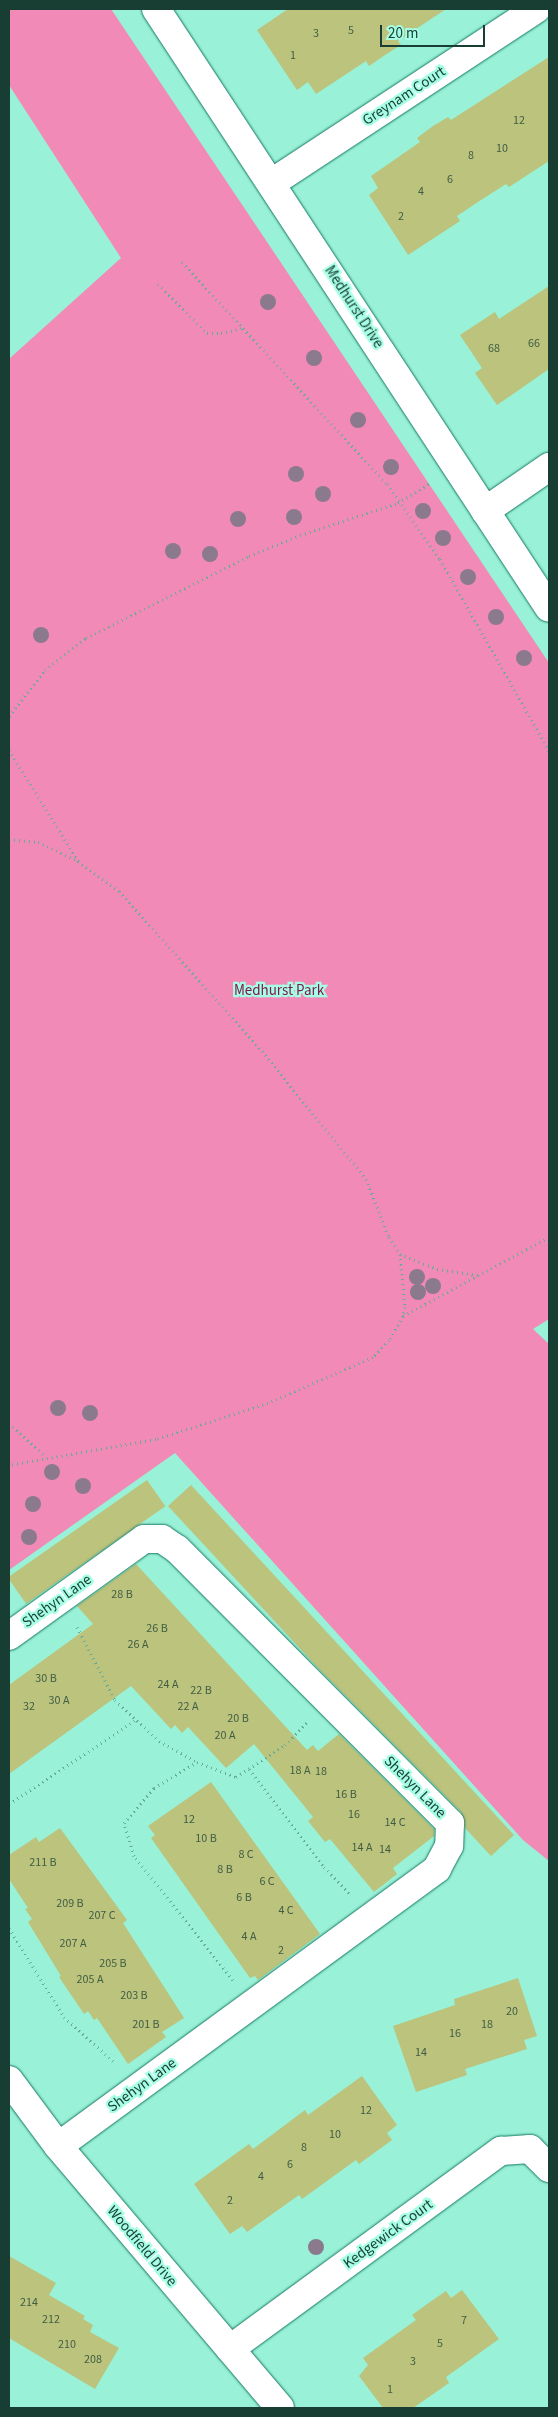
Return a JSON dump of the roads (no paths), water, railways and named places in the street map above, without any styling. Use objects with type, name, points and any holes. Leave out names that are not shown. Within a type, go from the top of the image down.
[{"type":"street","name":"Medhurst Drive","points":[[156,9],[458,465],[484,511],[549,608]]},
{"type":"street","name":"Greynam Court","points":[[272,182],[536,9]]},
{"type":"street","points":[[484,511],[549,467]]},
{"type":"street","name":"Shehyn Lane","points":[[9,1636],[144,1539],[162,1539],[178,1549],[450,1823],[449,1846],[437,1869],[58,2146]]},
{"type":"street","name":"Woodfield Drive","points":[[9,2080],[58,2146],[280,2408]]},
{"type":"street","name":"Kedgewick Court","points":[[230,2349],[502,2150],[530,2149],[549,2168]]},
{"type":"park label","name":"Medhurst Park","points":[[279,991]]}]
